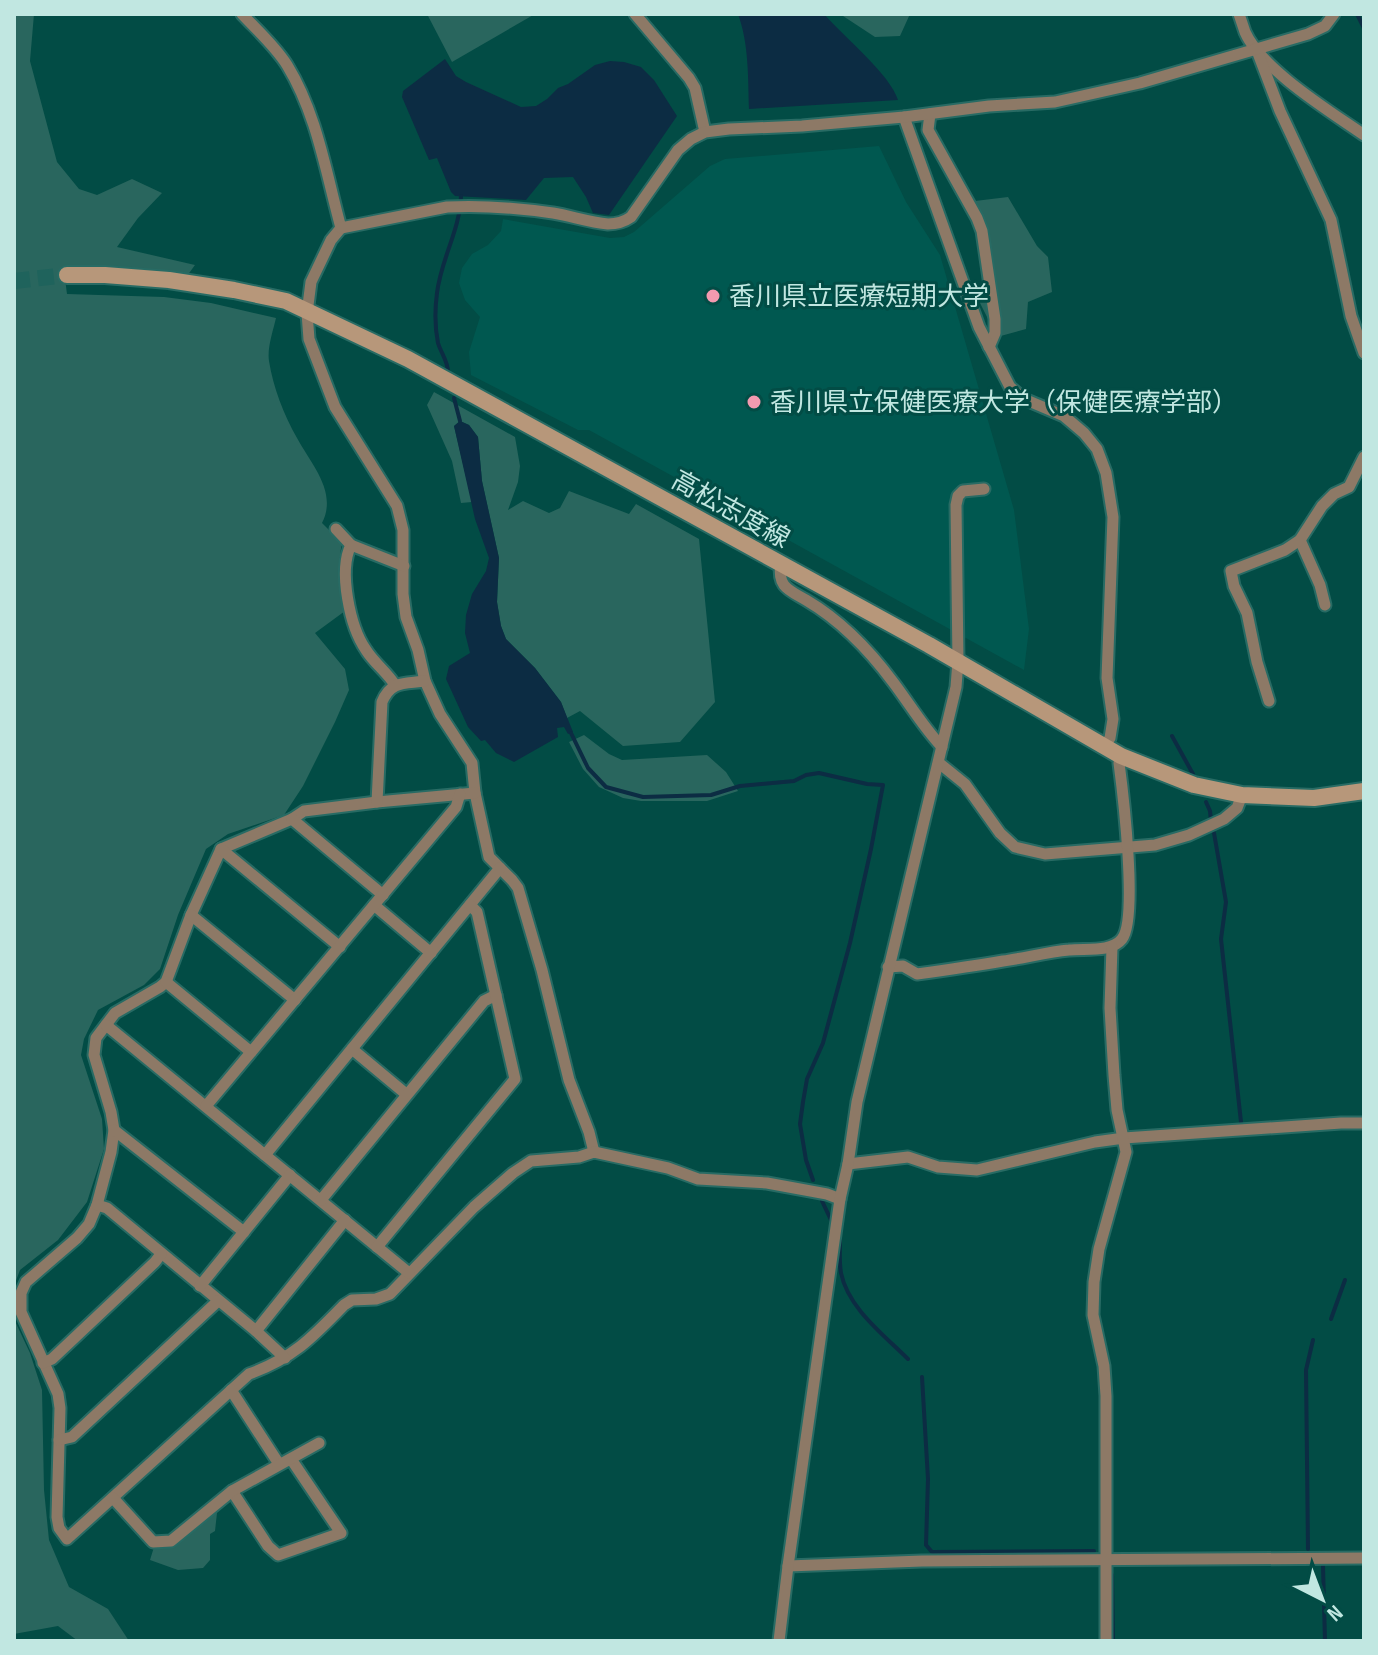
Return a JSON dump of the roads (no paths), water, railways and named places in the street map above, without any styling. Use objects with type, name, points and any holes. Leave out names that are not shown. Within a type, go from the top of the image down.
[{"type":"main road","name":"高松志度線","points":[[67,275],[182,282],[286,301],[408,359],[958,661],[1121,756],[1194,785],[1242,795],[1314,798],[1364,791]]},
{"type":"street","points":[[242,14],[277,51],[306,105],[341,228]]},
{"type":"street","points":[[635,14],[695,88],[705,132]]},
{"type":"street","points":[[1239,14],[1246,34],[1274,68],[1364,135]]},
{"type":"street","points":[[594,1152],[569,1080],[518,888],[489,857],[472,763],[440,714],[425,681],[406,617],[403,530],[397,506],[335,407],[309,339],[307,313],[311,282],[331,240],[341,228],[447,207],[487,206],[553,213],[609,224],[623,222],[631,217],[678,150],[705,132],[904,117],[1082,97],[1308,34],[1325,26],[1334,14]]},
{"type":"street","points":[[1256,48],[1280,111],[1331,220],[1351,316],[1364,353]]},
{"type":"street","points":[[930,114],[928,130],[982,231],[995,319],[995,333],[989,347]]},
{"type":"street","points":[[904,117],[979,327],[1010,387],[1024,399],[1064,416],[1084,433],[1097,449],[1106,473],[1113,517],[1107,678],[1113,719],[1110,738],[1104,747]]},
{"type":"street","points":[[1269,701],[1247,613],[1234,586],[1231,571],[1285,550],[1300,540],[1322,506],[1334,494],[1349,487],[1364,457]]},
{"type":"street","points":[[779,1641],[840,1199],[857,1102],[956,687],[956,505],[963,491],[984,489]]},
{"type":"street","points":[[336,529],[351,545],[404,566]]},
{"type":"street","points":[[1300,540],[1320,585],[1325,605]]},
{"type":"street","points":[[351,545],[344,576],[359,639],[395,685]]},
{"type":"street","points":[[781,564],[779,575],[783,585],[815,606],[858,642],[890,677],[942,747]]},
{"type":"street","points":[[377,802],[382,702],[386,691],[395,685],[425,681]]},
{"type":"street","points":[[888,967],[903,966],[917,974],[1067,950],[1112,947],[1121,941],[1126,932],[1128,847],[1119,763],[1121,756]]},
{"type":"street","points":[[939,763],[965,784],[1000,833],[1015,847],[1045,854],[1155,845],[1189,835],[1217,823],[1237,808],[1242,795]]},
{"type":"street","points":[[475,793],[304,811],[221,849],[191,915],[166,982],[115,1013],[96,1038],[94,1055],[114,1130],[97,1205],[89,1224],[77,1238],[26,1282],[21,1293],[21,1312],[58,1394],[57,1517],[59,1528],[67,1539],[249,1374],[296,1351],[352,1300],[376,1299],[390,1294],[474,1207],[531,1161],[579,1157],[594,1152],[668,1168],[698,1179],[767,1183],[840,1199]]},
{"type":"street","points":[[206,1106],[456,807],[460,794]]},
{"type":"street","points":[[292,819],[383,895]]},
{"type":"street","points":[[221,849],[340,947]]},
{"type":"street","points":[[265,1155],[500,868]]},
{"type":"street","points":[[374,905],[431,953]]},
{"type":"street","points":[[377,1247],[515,1079],[477,912],[470,905]]},
{"type":"street","points":[[191,915],[295,1000]]},
{"type":"street","points":[[1106,1641],[1106,1396],[1104,1366],[1093,1315],[1099,1249],[1126,1152],[1117,1110],[1112,1048],[1112,947]]},
{"type":"street","points":[[166,982],[251,1052]]},
{"type":"street","points":[[321,1200],[484,1001],[496,995]]},
{"type":"street","points":[[106,1025],[409,1273]]},
{"type":"street","points":[[352,1049],[406,1094]]},
{"type":"street","points":[[848,1164],[908,1157],[938,1167],[977,1170],[1124,1138],[1364,1123]]},
{"type":"street","points":[[114,1130],[244,1232]]},
{"type":"street","points":[[200,1286],[290,1175]]},
{"type":"street","points":[[97,1205],[107,1208],[285,1358]]},
{"type":"street","points":[[256,1331],[345,1220]]},
{"type":"street","points":[[43,1363],[52,1359],[161,1254]]},
{"type":"street","points":[[59,1440],[72,1437],[218,1301]]},
{"type":"street","points":[[231,1390],[341,1533],[278,1555],[268,1546],[232,1491]]},
{"type":"street","points":[[113,1498],[153,1542],[171,1541],[232,1491],[319,1443]]},
{"type":"street","points":[[788,1566],[922,1561],[1364,1558]]},
{"type":"waterway","points":[[1357,14],[1364,28]]},
{"type":"waterway","points":[[448,372],[437,337],[436,299],[461,196]]},
{"type":"waterway","points":[[454,398],[460,421]]},
{"type":"waterway","points":[[571,733],[588,768],[606,787],[643,797],[711,795],[740,786],[794,781],[819,773],[883,785],[850,943],[823,1043],[807,1079],[800,1124],[813,1180]]},
{"type":"waterway","points":[[1172,736],[1193,774]]},
{"type":"waterway","points":[[1206,802],[1211,821]]},
{"type":"waterway","points":[[1214,833],[1226,902],[1221,939],[1241,1122]]},
{"type":"waterway","points":[[822,1201],[831,1220]]},
{"type":"waterway","points":[[840,1240],[841,1273],[851,1298],[868,1320],[908,1359]]},
{"type":"waterway","points":[[1331,1319],[1345,1280]]},
{"type":"waterway","points":[[1308,1549],[1306,1370],[1313,1340]]},
{"type":"waterway","points":[[922,1377],[928,1479],[926,1545],[932,1552],[1094,1551]]},
{"type":"waterway","points":[[1323,1566],[1325,1641]]},
{"type":"waterway","points":[[1112,1575],[1113,1641]]},
{"type":"tunnel","points":[[14,281],[67,275]]},
{"type":"place","name":"香川県立医療短期大学","points":[[713,296]]},
{"type":"place","name":"香川県立保健医療大学（保健医療学部）","points":[[754,402]]}]
